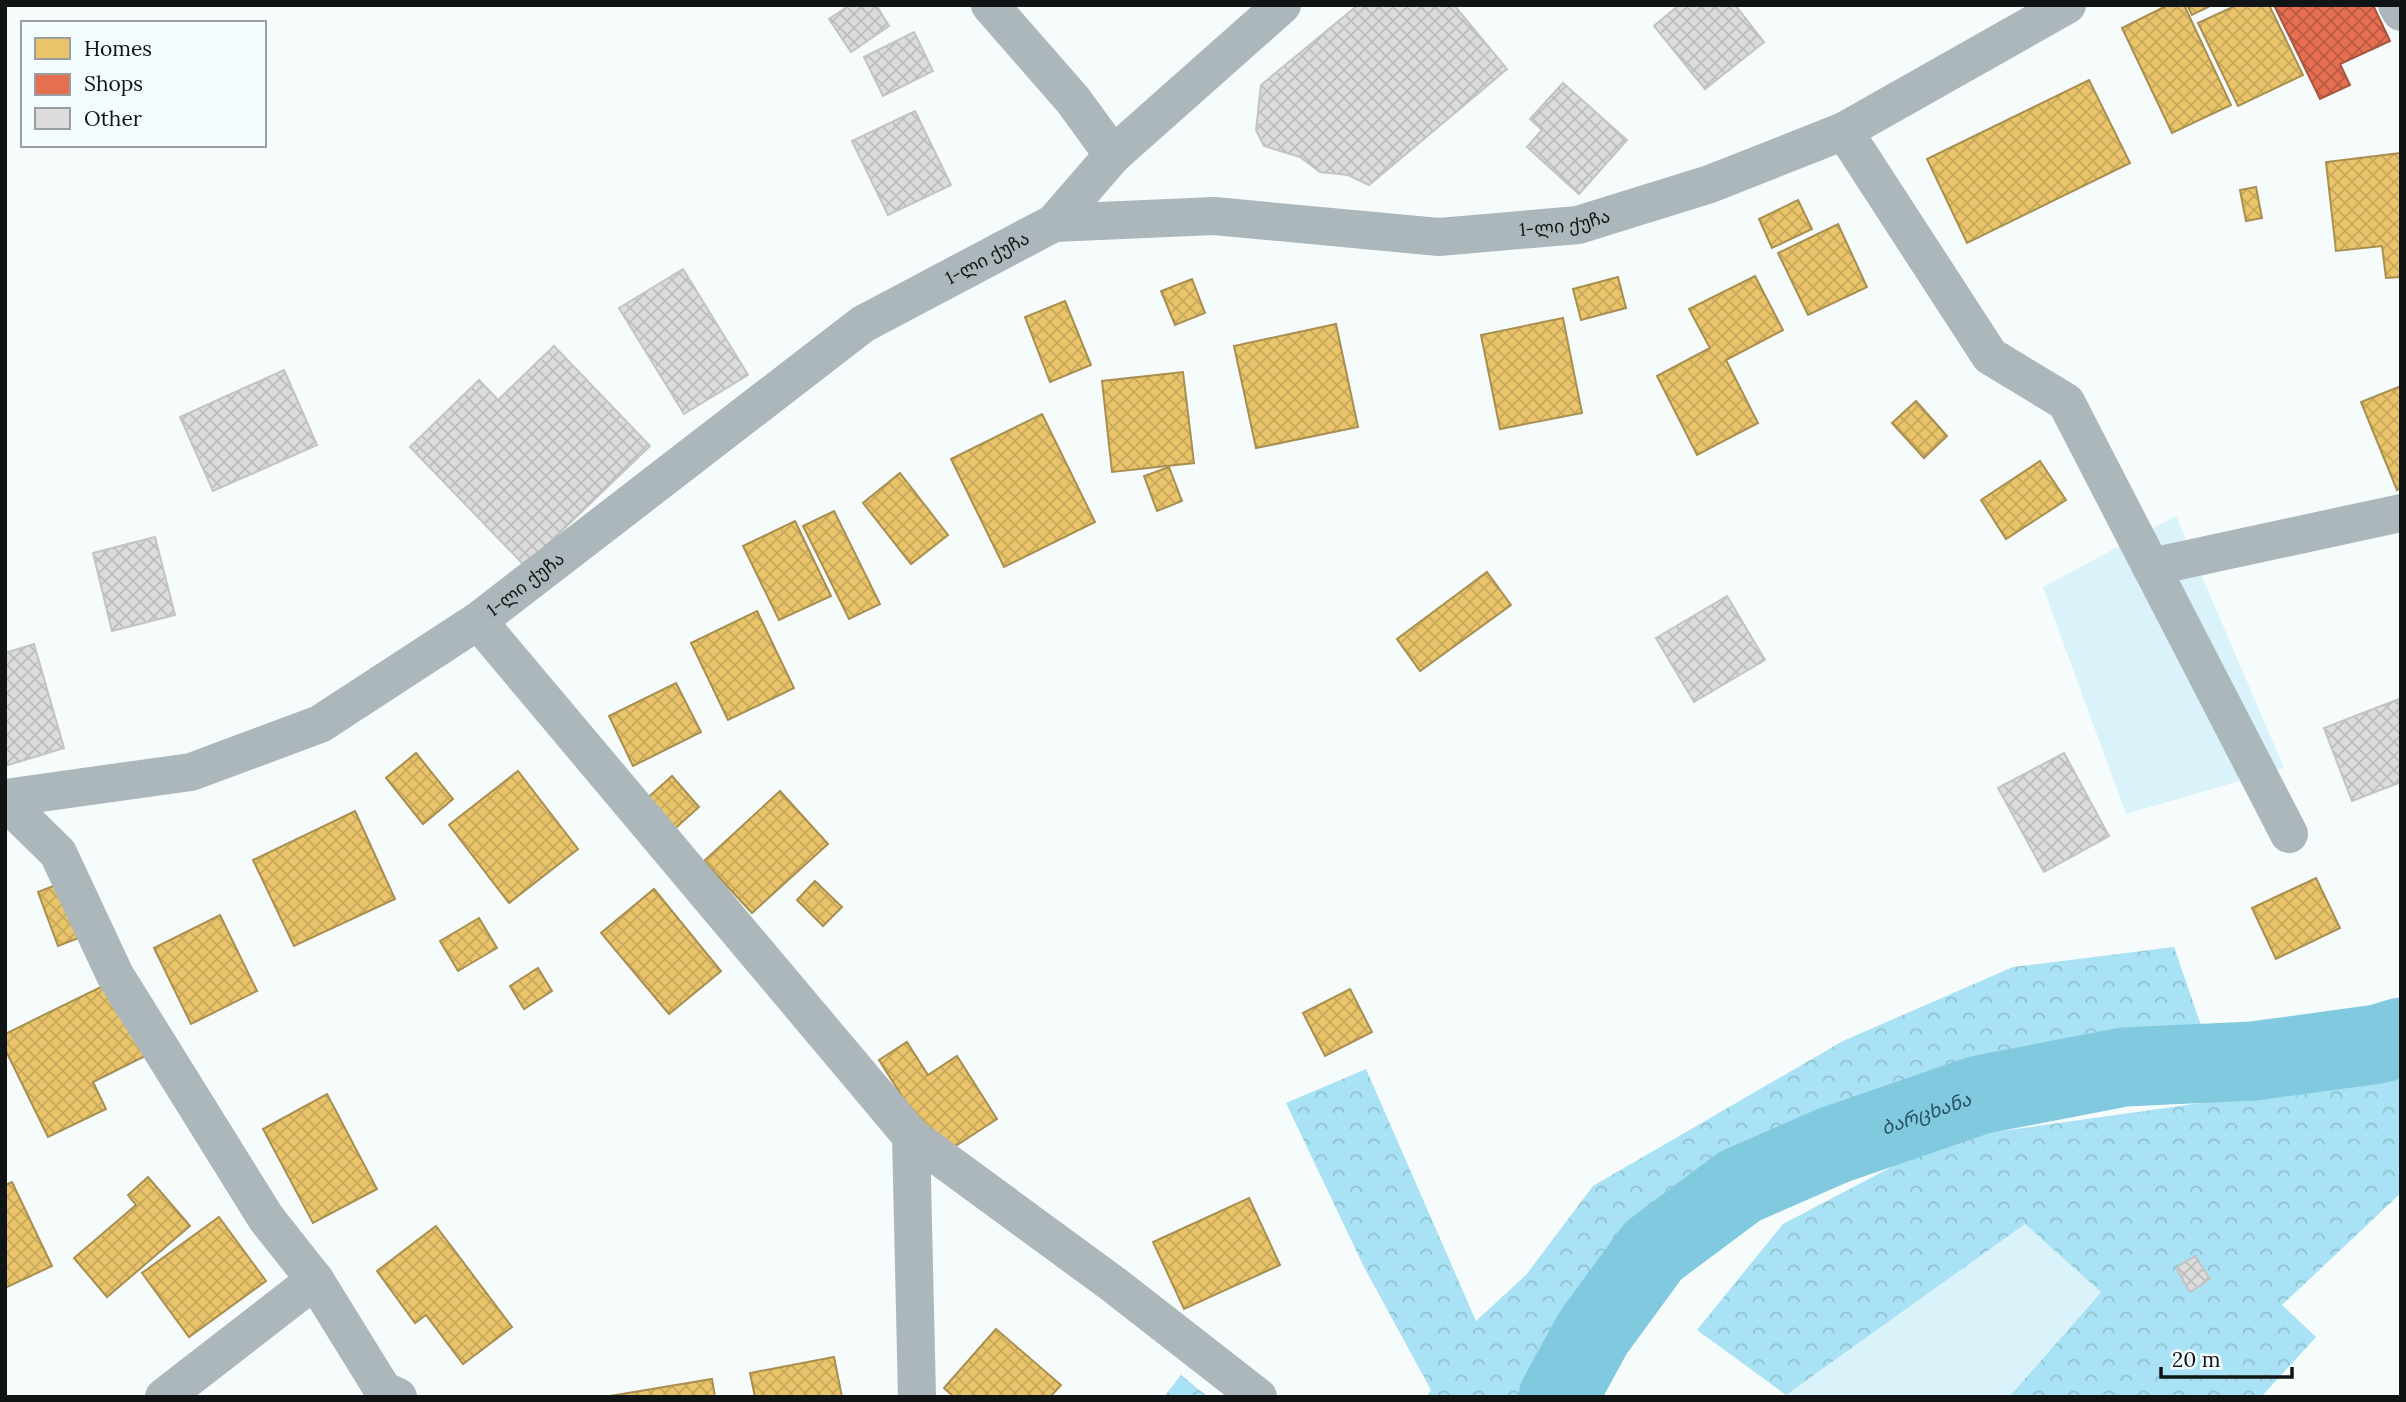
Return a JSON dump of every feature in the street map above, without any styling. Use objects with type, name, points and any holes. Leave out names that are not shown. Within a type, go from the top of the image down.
[{"type":"street","points":[[990,5],[1073,100],[1113,155]]},
{"type":"street","points":[[1054,223],[1113,155],[1282,5]]},
{"type":"street","name":"1-ლი ქუჩა","points":[[5,800],[191,772],[320,724],[478,621],[863,324],[1054,223],[1214,216],[1439,237],[1578,225],[1710,184],[1844,131],[2067,5]]},
{"type":"street","points":[[2397,5],[2401,12]]},
{"type":"street","points":[[1844,131],[1990,356],[2066,402],[2289,834]]},
{"type":"street","points":[[2151,567],[2401,513]]},
{"type":"street","points":[[478,621],[911,1136],[1113,1284],[1258,1397]]},
{"type":"street","points":[[5,800],[58,853],[114,975],[266,1218],[315,1280],[383,1390],[398,1397]]},
{"type":"street","points":[[911,1136],[917,1397]]},
{"type":"street","points":[[164,1397],[315,1280]]},
{"type":"shaded area","points":[[2176,516],[2284,768],[2126,814],[2043,587]]},
{"type":"shaded area","points":[[2025,1224],[2101,1291],[2009,1397],[1786,1395]]},
{"type":"green space","points":[[2174,947],[2206,1040],[2026,1064],[1874,1103],[1726,1161],[1644,1223],[1598,1279],[1536,1397],[1426,1397],[1431,1390],[1364,1267],[1286,1103],[1366,1069],[1476,1321],[1526,1275],[1593,1186],[1843,1041],[2013,967]]},
{"type":"green space","points":[[2401,1070],[2401,1193],[2282,1305],[2316,1337],[2261,1397],[2009,1397],[2101,1292],[2025,1224],[1786,1395],[1697,1330],[1783,1224],[1945,1139],[2372,1079]]},
{"type":"green space","points":[[1181,1375],[1208,1397],[1164,1397]]},
{"type":"building: Homes","points":[[2168,5],[2184,5],[2231,105],[2172,133],[2122,28]]},
{"type":"building: Homes","points":[[2187,5],[2212,5],[2192,15]]},
{"type":"building: Homes","points":[[2237,5],[2269,5],[2303,75],[2238,106],[2198,23]]},
{"type":"building: Homes","points":[[2089,80],[2130,163],[1967,243],[1927,159]]},
{"type":"building: Homes","points":[[2401,153],[2401,277],[2386,278],[2382,246],[2336,251],[2326,162]]},
{"type":"building: Homes","points":[[2256,187],[2262,218],[2246,221],[2240,190]]},
{"type":"building: Homes","points":[[1798,200],[1812,229],[1772,248],[1759,219]]},
{"type":"building: Homes","points":[[1838,224],[1867,287],[1808,315],[1778,253]]},
{"type":"building: Homes","points":[[1755,276],[1783,330],[1726,360],[1758,423],[1697,455],[1657,376],[1710,348],[1689,309]]},
{"type":"building: Homes","points":[[1618,277],[1626,308],[1581,320],[1573,289]]},
{"type":"building: Homes","points":[[1192,279],[1205,313],[1175,325],[1161,291]]},
{"type":"building: Homes","points":[[1065,301],[1091,365],[1050,382],[1025,317]]},
{"type":"building: Homes","points":[[1563,318],[1582,413],[1500,429],[1481,335]]},
{"type":"building: Homes","points":[[1336,324],[1358,427],[1256,448],[1234,346]]},
{"type":"building: Homes","points":[[1183,372],[1194,463],[1112,472],[1102,381]]},
{"type":"building: Homes","points":[[2401,386],[2401,488],[2397,490],[2361,402]]},
{"type":"building: Homes","points":[[1916,401],[1947,436],[1924,458],[1892,423]]},
{"type":"building: Homes","points":[[1042,414],[1095,522],[1004,567],[951,459]]},
{"type":"building: Homes","points":[[2040,461],[2066,500],[2006,539],[1981,500]]},
{"type":"building: Homes","points":[[1169,467],[1182,501],[1157,511],[1144,476]]},
{"type":"building: Homes","points":[[900,473],[948,535],[911,564],[863,503]]},
{"type":"building: Homes","points":[[834,511],[880,604],[849,619],[803,526]]},
{"type":"building: Homes","points":[[795,521],[831,596],[779,620],[743,546]]},
{"type":"building: Homes","points":[[1487,572],[1511,605],[1420,671],[1397,639]]},
{"type":"building: Homes","points":[[757,611],[794,688],[728,720],[691,643]]},
{"type":"building: Homes","points":[[676,683],[701,732],[633,766],[609,716]]},
{"type":"building: Homes","points":[[416,753],[453,799],[423,824],[386,778]]},
{"type":"building: Homes","points":[[518,771],[578,849],[509,903],[449,825]]},
{"type":"building: Homes","points":[[672,776],[699,807],[670,833],[643,802]]},
{"type":"building: Homes","points":[[780,791],[828,844],[752,913],[704,861]]},
{"type":"building: Homes","points":[[355,811],[395,899],[294,946],[253,860]]},
{"type":"building: Homes","points":[[2316,878],[2340,928],[2276,959],[2252,908]]},
{"type":"building: Homes","points":[[68,880],[89,934],[58,946],[38,892]]},
{"type":"building: Homes","points":[[815,881],[842,907],[823,926],[797,900]]},
{"type":"building: Homes","points":[[654,889],[721,971],[669,1014],[601,933]]},
{"type":"building: Homes","points":[[220,915],[257,991],[191,1024],[154,948]]},
{"type":"building: Homes","points":[[479,918],[497,948],[458,971],[440,941]]},
{"type":"building: Homes","points":[[538,968],[552,991],[524,1009],[510,986]]},
{"type":"building: Homes","points":[[115,980],[151,1053],[93,1082],[106,1109],[48,1137],[5,1049],[5,1034]]},
{"type":"building: Homes","points":[[1350,989],[1372,1032],[1325,1056],[1303,1013]]},
{"type":"building: Homes","points":[[907,1042],[928,1075],[957,1056],[997,1119],[940,1156],[879,1060]]},
{"type":"building: Homes","points":[[327,1094],[377,1189],[313,1223],[263,1129]]},
{"type":"building: Homes","points":[[148,1177],[190,1226],[107,1297],[74,1258],[136,1205],[128,1195]]},
{"type":"building: Homes","points":[[12,1182],[52,1266],[5,1288],[5,1185]]},
{"type":"building: Homes","points":[[1249,1198],[1280,1265],[1184,1309],[1153,1242]]},
{"type":"building: Homes","points":[[219,1217],[266,1281],[189,1337],[142,1273]]},
{"type":"building: Homes","points":[[436,1226],[512,1327],[463,1364],[426,1315],[415,1323],[377,1271]]},
{"type":"building: Homes","points":[[996,1329],[1061,1385],[1050,1397],[954,1397],[944,1388]]},
{"type":"building: Homes","points":[[834,1357],[842,1397],[755,1397],[750,1373]]},
{"type":"building: Homes","points":[[712,1379],[715,1397],[610,1396]]},
{"type":"building: Shops","points":[[2274,5],[2373,5],[2390,41],[2340,64],[2350,85],[2320,99]]},
{"type":"building: Other","points":[[850,5],[876,5],[889,26],[851,52],[829,19]]},
{"type":"building: Other","points":[[1358,5],[1454,5],[1507,69],[1369,185],[1348,175],[1320,172],[1300,157],[1264,146],[1256,130],[1261,85]]},
{"type":"building: Other","points":[[1679,5],[1735,5],[1764,42],[1705,89],[1654,26]]},
{"type":"building: Other","points":[[914,32],[933,71],[883,96],[864,57]]},
{"type":"building: Other","points":[[1563,83],[1627,140],[1579,194],[1527,147],[1542,130],[1530,119]]},
{"type":"building: Other","points":[[915,111],[951,185],[888,215],[852,141]]},
{"type":"building: Other","points":[[683,269],[748,375],[684,414],[619,308]]},
{"type":"building: Other","points":[[554,346],[650,446],[525,566],[410,447],[479,380],[498,400]]},
{"type":"building: Other","points":[[284,370],[317,445],[213,491],[180,417]]},
{"type":"building: Other","points":[[155,537],[175,615],[112,631],[93,553]]},
{"type":"building: Other","points":[[1727,596],[1765,660],[1694,702],[1656,638]]},
{"type":"building: Other","points":[[34,644],[64,748],[5,766],[5,653]]},
{"type":"building: Other","points":[[2399,699],[2401,782],[2352,801],[2324,728]]},
{"type":"building: Other","points":[[2064,753],[2109,836],[2044,872],[1998,788]]},
{"type":"building: Other","points":[[2195,1256],[2210,1279],[2190,1292],[2176,1268]]},
{"type":"waterway","name":"ბარცხანა","points":[[1558,1397],[1593,1333],[1653,1251],[1740,1186],[1834,1145],[1979,1095],[2124,1067],[2253,1061],[2378,1044],[2401,1037]]}]
